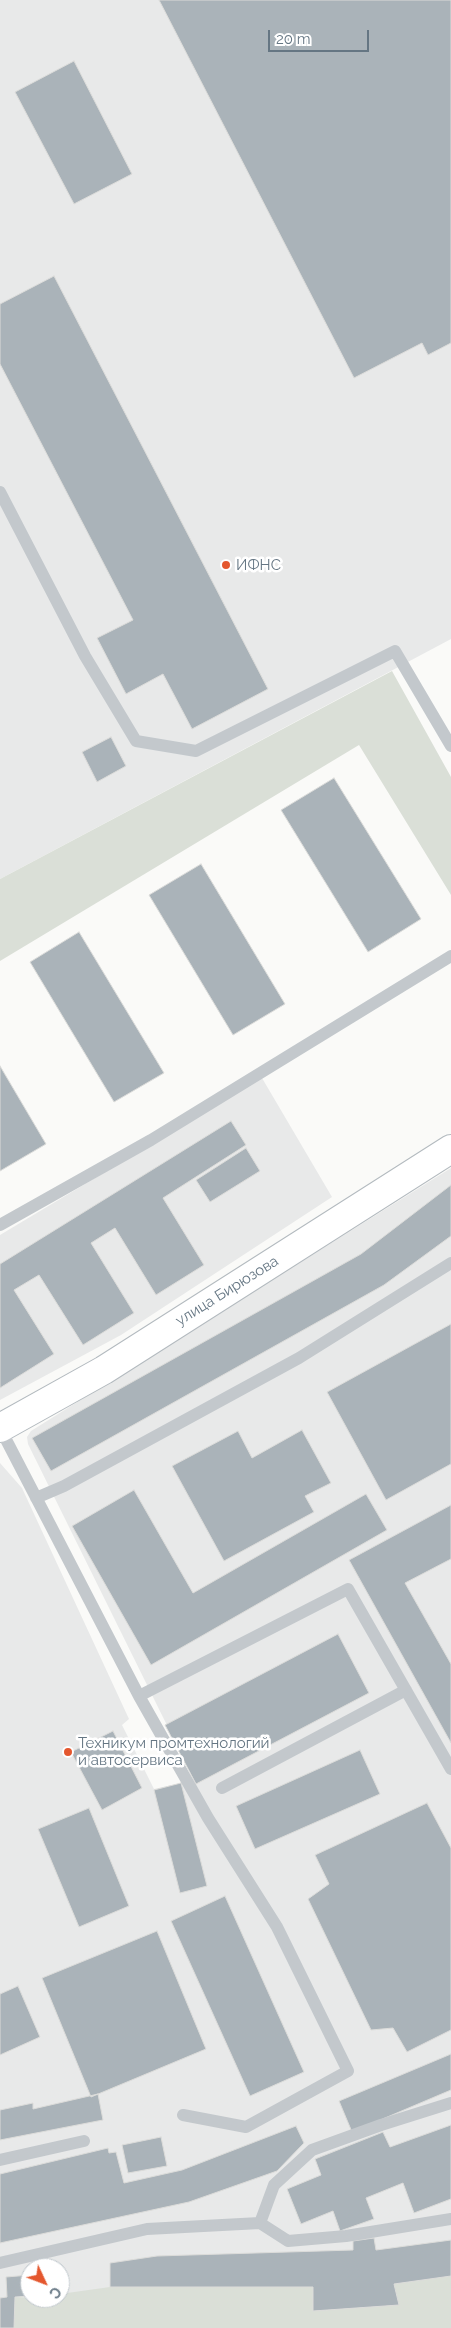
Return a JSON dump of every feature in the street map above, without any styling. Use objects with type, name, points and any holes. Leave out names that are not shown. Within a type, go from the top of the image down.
[{"type":"main road","name":"улица Бирюзова","points":[[0,1428],[104,1370],[451,1149]]},
{"type":"lane","points":[[0,492],[85,656],[136,741],[196,751],[395,651],[451,746]]},
{"type":"lane","points":[[0,1225],[151,1140],[451,956]]},
{"type":"lane","points":[[36,1498],[73,1481],[299,1358],[451,1263]]},
{"type":"lane","points":[[0,1428],[139,1696],[208,1818],[277,1927],[348,2071],[246,2127],[183,2115]]},
{"type":"lane","points":[[139,1696],[348,1589],[451,1769]]},
{"type":"lane","points":[[222,1788],[406,1690]]},
{"type":"lane","points":[[260,2223],[274,2185],[312,2150],[381,2125],[451,2103]]},
{"type":"lane","points":[[0,2160],[84,2141]]},
{"type":"lane","points":[[0,2263],[147,2229],[260,2223],[288,2240],[346,2236],[451,2219]]},
{"type":"shaded area","points":[[0,0],[451,0],[451,639],[0,879]]},
{"type":"shaded area","points":[[392,671],[451,777],[451,895],[359,745],[0,961],[0,879]]},
{"type":"shaded area","points":[[262,1078],[332,1197],[121,1335],[0,1400],[0,1235]]},
{"type":"shaded area","points":[[451,1168],[451,2276],[399,2305],[313,2311],[70,2295],[70,2258],[20,2258],[20,2297],[15,2297],[14,2328],[0,2328],[0,1463],[22,1488],[129,1719],[122,1725],[154,1789],[181,1783],[196,1784],[28,1444],[27,1437],[31,1431]]},
{"type":"shaded area","points":[[451,2276],[451,2328],[14,2328],[15,2297],[20,2297],[20,2308],[70,2308],[70,2293],[110,2287],[313,2287],[314,2311],[398,2305],[394,2284]]},
{"type":"building","points":[[159,0],[451,0],[451,343],[428,355],[422,343],[354,378]]},
{"type":"building","points":[[74,61],[132,174],[74,204],[15,92]]},
{"type":"building","points":[[54,276],[268,689],[192,729],[163,674],[126,694],[97,638],[133,620],[0,364],[0,304]]},
{"type":"building","points":[[111,737],[126,766],[97,782],[82,752]]},
{"type":"building","points":[[334,778],[421,919],[368,952],[281,810]]},
{"type":"building","points":[[201,864],[285,1004],[233,1035],[149,895]]},
{"type":"building","points":[[79,932],[164,1073],[114,1102],[30,962]]},
{"type":"building","points":[[0,1066],[46,1144],[0,1171]]},
{"type":"building","points":[[231,1121],[246,1145],[163,1198],[204,1265],[156,1295],[115,1228],[91,1243],[134,1313],[83,1345],[39,1275],[14,1290],[54,1354],[0,1388],[0,1264]]},
{"type":"building","points":[[246,1148],[260,1171],[210,1202],[196,1180]]},
{"type":"building","points":[[451,1185],[451,1236],[384,1285],[51,1471],[32,1438],[361,1254]]},
{"type":"building","points":[[451,1324],[451,1464],[386,1500],[327,1392]]},
{"type":"building","points":[[302,1430],[331,1483],[305,1496],[314,1512],[224,1561],[172,1466],[238,1431],[252,1458]]},
{"type":"building","points":[[134,1490],[193,1593],[366,1494],[387,1530],[151,1665],[72,1526]]},
{"type":"building","points":[[451,1505],[451,1559],[405,1583],[451,1664],[451,1743],[349,1560]]},
{"type":"building","points":[[338,1634],[369,1693],[196,1784],[165,1725]]},
{"type":"building","points":[[113,1731],[142,1788],[102,1810],[71,1752]]},
{"type":"building","points":[[360,1750],[380,1794],[255,1849],[236,1806]]},
{"type":"building","points":[[181,1783],[207,1886],[180,1893],[154,1790]]},
{"type":"building","points":[[427,1803],[451,1848],[451,2030],[407,2052],[393,2028],[371,2030],[308,1899],[329,1884],[315,1855]]},
{"type":"building","points":[[89,1808],[129,1906],[79,1927],[38,1829]]},
{"type":"building","points":[[225,1896],[304,2072],[250,2096],[171,1921]]},
{"type":"building","points":[[157,1931],[206,2049],[91,2097],[42,1978]]},
{"type":"building","points":[[18,1986],[40,2037],[0,2055],[0,1994]]},
{"type":"building","points":[[451,2054],[451,2090],[352,2132],[339,2101]]},
{"type":"building","points":[[98,2094],[103,2120],[0,2140],[0,2110],[33,2103],[33,2109]]},
{"type":"building","points":[[451,2125],[451,2199],[414,2213],[403,2183],[366,2198],[374,2219],[340,2231],[333,2211],[301,2224],[287,2189],[321,2175],[315,2159],[383,2132],[390,2147]]},
{"type":"building","points":[[296,2126],[304,2143],[277,2171],[189,2202],[0,2243],[0,2174],[108,2148],[109,2153],[116,2152],[124,2183],[182,2170]]},
{"type":"building","points":[[161,2137],[167,2166],[128,2173],[122,2145]]},
{"type":"building","points":[[374,2238],[376,2250],[451,2240],[451,2276],[394,2284],[399,2305],[313,2311],[313,2287],[110,2287],[110,2263],[157,2256],[353,2250],[353,2241]]},
{"type":"building","points":[[20,2276],[20,2297],[15,2297],[14,2328],[0,2328],[0,2298],[7,2297],[6,2277]]},
{"type":"place","name":"ИФНС","points":[[226,565]]},
{"type":"place","name":"Техникум промтехнологий и автосервиса","points":[[68,1752]]}]
